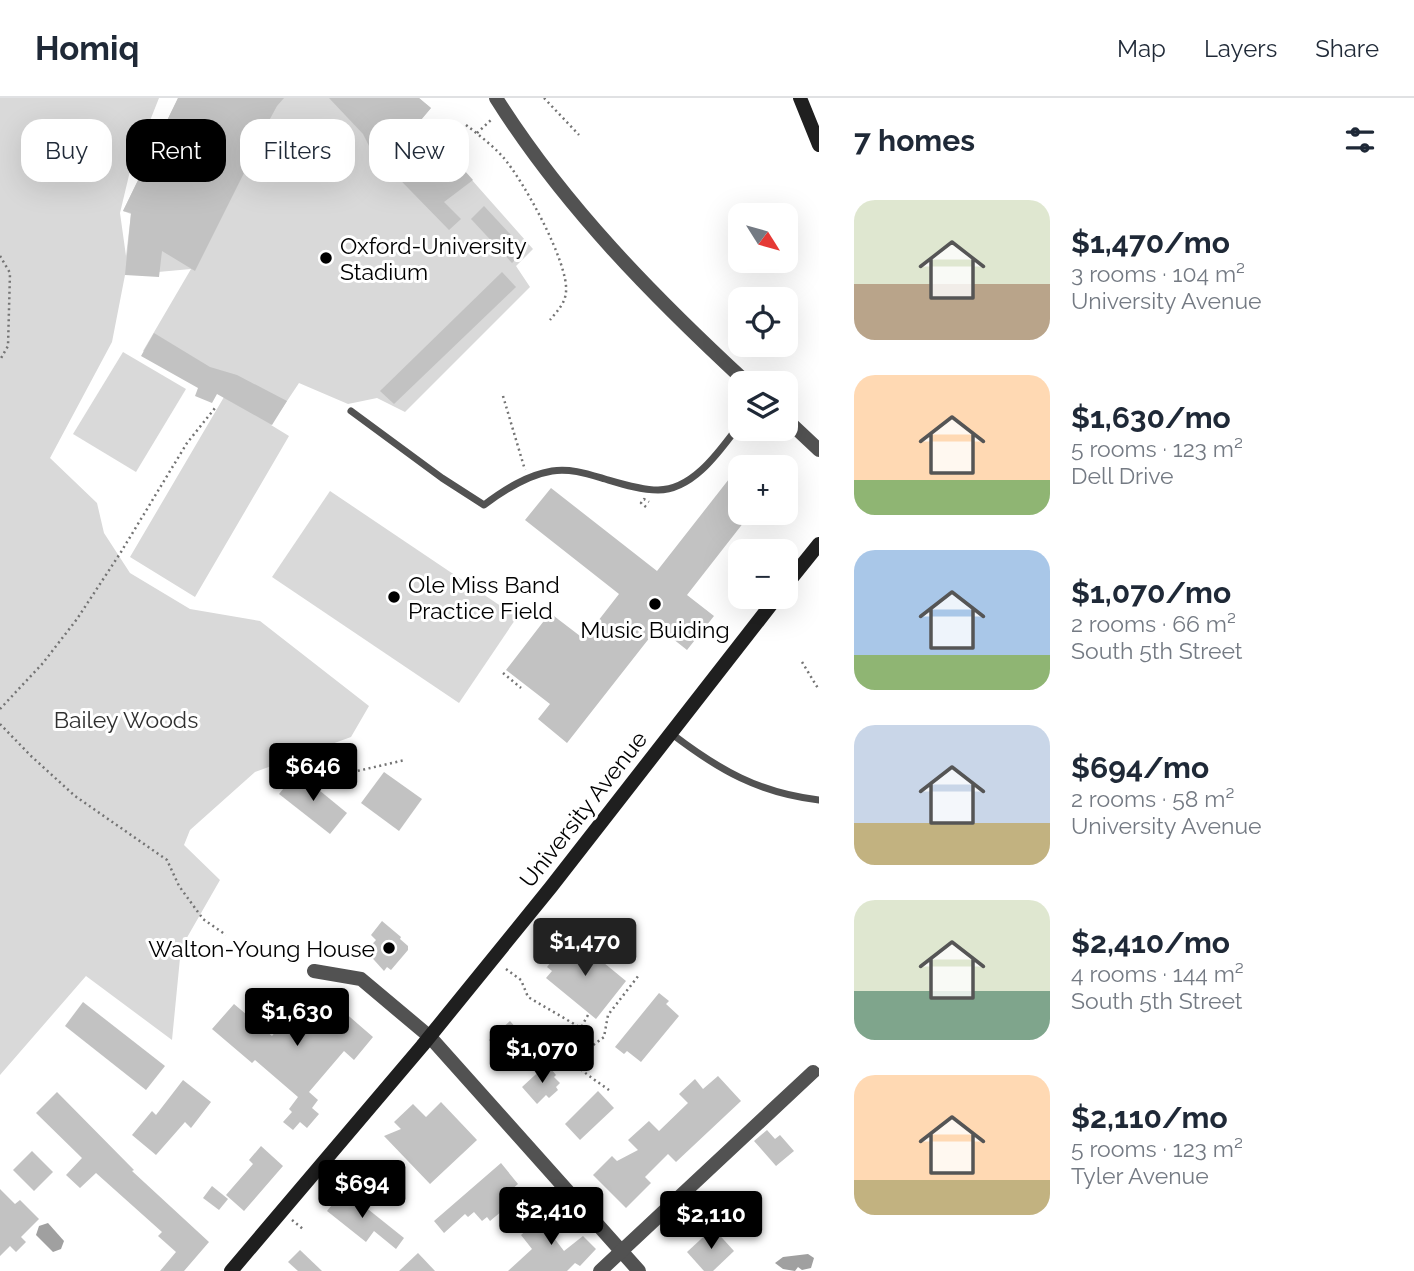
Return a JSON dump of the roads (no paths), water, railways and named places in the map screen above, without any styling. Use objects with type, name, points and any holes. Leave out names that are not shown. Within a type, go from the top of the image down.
[{"type":"street","points":[[496,98],[562,190],[616,254],[683,324],[734,371]]},
{"type":"street","points":[[800,98],[819,145]]},
{"type":"street","points":[[798,430],[819,450]]},
{"type":"street","points":[[798,570],[819,544]]},
{"type":"street","name":"University Avenue","points":[[231,1271],[430,1037],[768,609]]},
{"type":"street","points":[[314,971],[361,979],[430,1037],[639,1271]]},
{"type":"street","points":[[600,1271],[813,1072]]},
{"type":"lane","points":[[351,411],[442,478],[484,505],[528,478],[553,471],[580,472],[634,486],[670,489],[700,470],[728,440]]},
{"type":"lane","points":[[671,734],[699,755],[755,786],[786,796],[819,800]]},
{"type":"place","name":"Oxford-University Stadium","points":[[326,258]]},
{"type":"place","name":"Ole Miss Band Practice Field","points":[[394,597]]},
{"type":"place","name":"Music Buiding","points":[[655,604]]},
{"type":"place","name":"Walton-Young House","points":[[389,948]]},
{"type":"park label","name":"Bailey Woods","points":[[126,719]]}]
